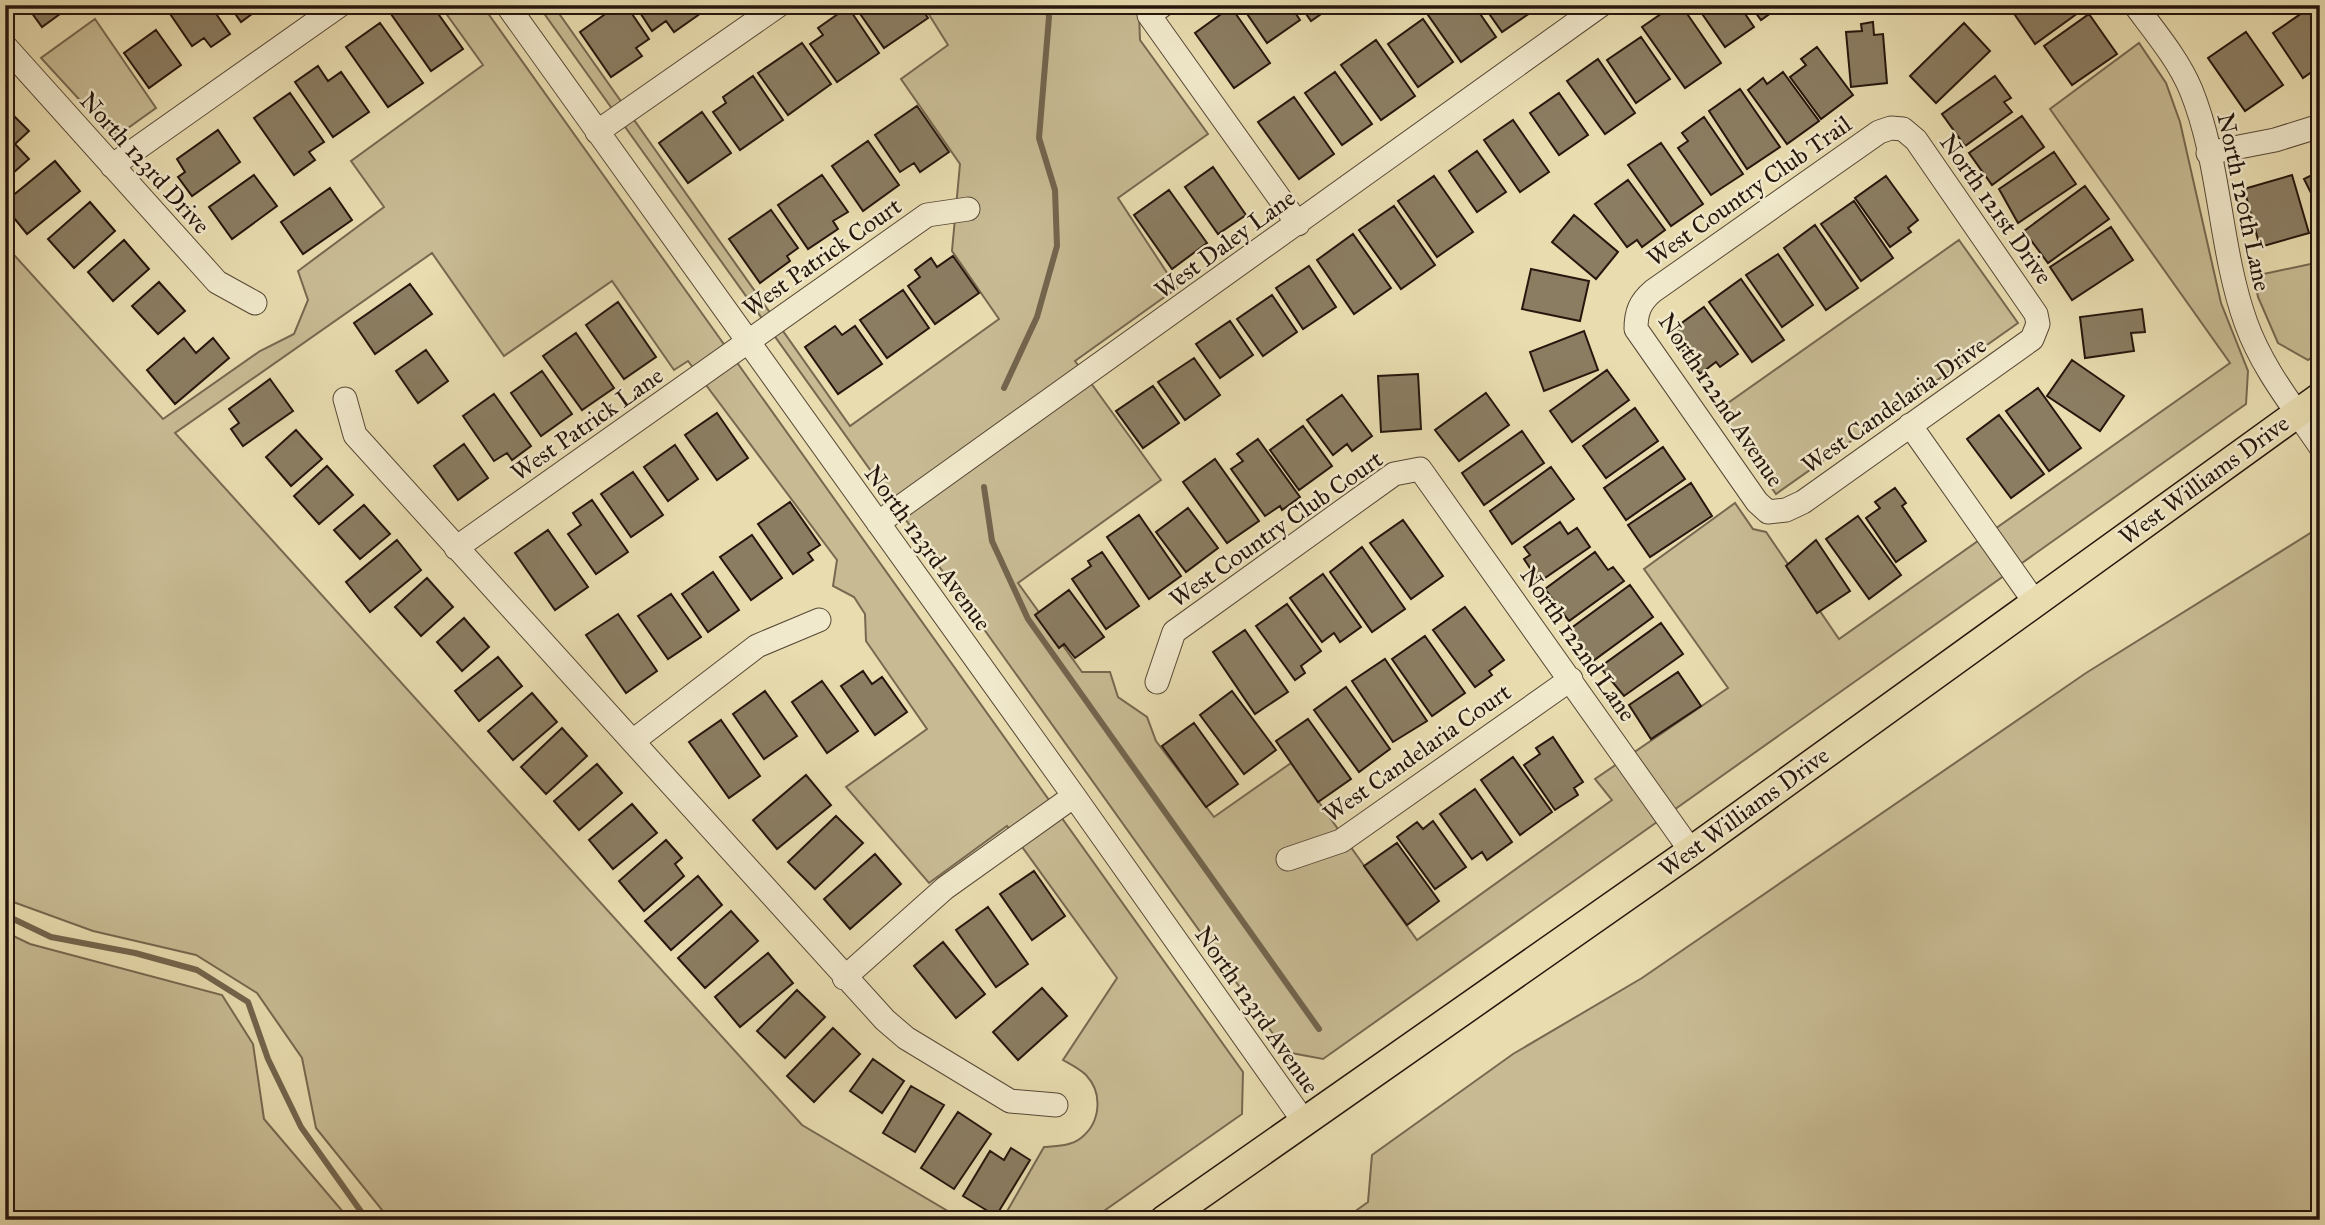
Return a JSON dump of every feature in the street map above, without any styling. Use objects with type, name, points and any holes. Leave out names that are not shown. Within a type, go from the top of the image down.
[{"type":"main road","name":"West Williams Drive","points":[[1164,1220],[1691,851],[2320,397]]},
{"type":"street","points":[[112,166],[340,5]]},
{"type":"street","name":"North 123rd Avenue","points":[[507,5],[1305,1123]]},
{"type":"street","points":[[597,132],[779,5]]},
{"type":"street","name":"West Daley Lane","points":[[878,523],[1601,5]]},
{"type":"street","name":"North 120th Lane","points":[[2135,5],[2185,77],[2208,153],[2231,271],[2245,322],[2260,356],[2320,446]]},
{"type":"street","points":[[1156,10],[1298,224]]},
{"type":"street","name":"North 123rd Drive","points":[[5,46],[217,282],[255,303]]},
{"type":"street","points":[[2208,153],[2275,140],[2320,127]]},
{"type":"street","name":"West Country Club Trail","points":[[1636,315],[1643,300],[1653,291],[1878,132],[1903,129]]},
{"type":"street","name":"North 121st Drive","points":[[1903,129],[1916,140],[2036,314],[2038,324]]},
{"type":"street","name":"West Patrick Court","points":[[748,342],[927,215],[968,209]]},
{"type":"street","name":"North 122nd Avenue","points":[[1636,315],[1636,329],[1757,502],[1768,512]]},
{"type":"street","name":"West Candelaria Drive","points":[[1768,512],[1786,510],[1803,502],[2032,339],[2038,324]]},
{"type":"street","name":"West Patrick Lane","points":[[456,548],[748,342]]},
{"type":"street","points":[[345,399],[355,435],[844,978],[906,1038],[1010,1101],[1056,1105]]},
{"type":"street","points":[[1910,425],[2034,601]]},
{"type":"street","name":"North 122nd Lane","points":[[1420,469],[1571,678],[1691,851]]},
{"type":"street","name":"West Country Club Court","points":[[1157,682],[1174,632],[1394,474],[1420,469]]},
{"type":"street","points":[[633,741],[757,646],[819,620]]},
{"type":"street","name":"West Candelaria Court","points":[[1288,859],[1341,841],[1571,678]]},
{"type":"street","points":[[844,978],[954,881],[1074,796]]},
{"type":"shaded area","points":[[440,5],[482,5],[1243,1072],[1242,1114],[1091,1220],[1002,1220],[1044,1147],[1073,1143],[1093,1124],[1097,1107],[1095,1090],[1086,1075],[1063,1060],[1117,978],[1007,826],[929,883],[846,787],[927,729],[866,641],[865,614],[854,597],[833,586],[837,560],[688,361],[674,370],[612,281],[504,356],[432,253],[175,433],[802,1125],[963,1220],[390,1220],[316,1128],[302,1058],[257,993],[196,955],[93,931],[5,899],[5,245],[163,419],[260,351],[294,334],[308,300],[298,271],[384,207],[351,161],[483,65]]},
{"type":"shaded area","points":[[538,5],[553,5],[850,426],[999,319],[952,251],[960,164],[901,79],[948,45],[923,5],[1144,5],[1139,13],[1140,40],[1208,134],[1118,198],[1177,288],[1075,361],[1161,480],[1018,583],[1082,672],[1110,672],[1118,697],[1147,717],[1156,741],[1214,817],[1291,763],[1417,940],[1612,800],[1595,779],[1728,688],[1644,569],[1735,503],[1753,529],[1766,532],[1839,639],[2230,363],[2050,109],[2139,43],[2166,83],[2180,122],[2221,303],[2248,371],[2246,404],[1323,1059],[1286,1052]]},
{"type":"shaded area","points":[[95,19],[156,108],[121,133],[110,133],[41,58]]},
{"type":"shaded area","points":[[1959,240],[2018,323],[1776,494],[1718,410]]},
{"type":"shaded area","points":[[2320,262],[2320,351],[2308,360],[2278,343],[2258,297],[2254,276]]},
{"type":"shaded area","points":[[2320,527],[2320,1220],[1343,1220],[1368,1202],[1372,1155],[1513,1054],[1642,978],[2086,673]]},
{"type":"shaded area","points":[[5,932],[30,944],[222,995],[253,1044],[264,1119],[350,1220],[5,1220]]},
{"type":"building","points":[[26,5],[71,5],[71,6],[42,27]]},
{"type":"building","points":[[164,5],[210,5],[230,34],[211,47],[204,38],[192,46]]},
{"type":"building","points":[[229,5],[264,5],[241,22]]},
{"type":"building","points":[[404,5],[432,5],[463,49],[431,71],[391,14]]},
{"type":"building","points":[[618,5],[626,5],[649,39],[636,48],[642,56],[611,77],[580,32]]},
{"type":"building","points":[[635,5],[700,5],[704,11],[674,32],[666,21],[652,31]]},
{"type":"building","points":[[861,5],[919,5],[928,18],[884,48],[856,8]]},
{"type":"building","points":[[1241,5],[1290,5],[1300,20],[1267,43]]},
{"type":"building","points":[[1300,5],[1334,5],[1311,21]]},
{"type":"building","points":[[1421,5],[1474,5],[1496,37],[1461,62]]},
{"type":"building","points":[[1483,5],[1537,5],[1539,7],[1502,32]]},
{"type":"building","points":[[1674,5],[1681,5],[1721,63],[1685,88],[1642,27]]},
{"type":"building","points":[[1696,5],[1739,5],[1754,27],[1725,47]]},
{"type":"building","points":[[1750,5],[1782,5],[1761,20]]},
{"type":"building","points":[[2008,5],[2089,5],[2035,44]]},
{"type":"building","points":[[848,7],[879,53],[837,82],[810,44],[823,35],[818,28]]},
{"type":"building","points":[[1231,7],[1270,63],[1234,88],[1195,33]]},
{"type":"building","points":[[2308,9],[2320,26],[2320,66],[2303,78],[2273,33]]},
{"type":"building","points":[[2089,14],[2117,54],[2072,85],[2044,46]]},
{"type":"building","points":[[1423,19],[1453,62],[1418,87],[1388,44]]},
{"type":"building","points":[[1873,22],[1874,35],[1883,34],[1887,83],[1851,87],[1846,32],[1862,31],[1861,24]]},
{"type":"building","points":[[380,23],[423,83],[388,107],[346,47]]},
{"type":"building","points":[[1964,23],[1990,51],[1936,103],[1910,76]]},
{"type":"building","points":[[156,30],[181,65],[149,88],[124,53]]},
{"type":"building","points":[[2246,32],[2283,85],[2245,111],[2208,58]]},
{"type":"building","points":[[1641,37],[1670,79],[1636,103],[1607,60]]},
{"type":"building","points":[[1376,40],[1415,96],[1381,120],[1341,65]]},
{"type":"building","points":[[802,43],[831,84],[788,115],[758,73]]},
{"type":"building","points":[[1817,47],[1853,95],[1821,119],[1790,77],[1806,65],[1801,59]]},
{"type":"building","points":[[1598,59],[1635,113],[1605,134],[1567,81]]},
{"type":"building","points":[[318,66],[328,81],[341,72],[369,112],[333,137],[295,82]]},
{"type":"building","points":[[1335,72],[1372,124],[1342,145],[1305,93]]},
{"type":"building","points":[[1783,72],[1819,121],[1787,144],[1748,90],[1763,78],[1767,84]]},
{"type":"building","points":[[753,76],[783,120],[740,150],[713,112],[726,103],[723,97]]},
{"type":"building","points":[[1995,76],[2011,98],[2004,102],[2012,112],[1965,146],[1942,114]]},
{"type":"building","points":[[1740,89],[1780,147],[1747,169],[1709,111]]},
{"type":"building","points":[[290,93],[324,142],[309,152],[315,160],[294,175],[254,118]]},
{"type":"building","points":[[1559,93],[1588,135],[1559,155],[1530,113]]},
{"type":"building","points":[[1294,97],[1334,154],[1299,179],[1258,122]]},
{"type":"building","points":[[917,106],[949,152],[920,172],[914,163],[900,172],[875,135]]},
{"type":"building","points":[[702,112],[731,153],[688,183],[659,143]]},
{"type":"building","points":[[13,115],[29,131],[15,144],[29,159],[5,180],[5,122]]},
{"type":"building","points":[[2022,116],[2044,147],[1992,185],[1969,153]]},
{"type":"building","points":[[1704,117],[1743,174],[1711,195],[1678,148],[1688,141],[1682,133]]},
{"type":"building","points":[[1513,120],[1549,172],[1520,192],[1484,140]]},
{"type":"building","points":[[218,130],[240,162],[192,196],[178,177],[185,172],[177,159]]},
{"type":"building","points":[[868,141],[899,185],[863,211],[832,166]]},
{"type":"building","points":[[1661,143],[1703,204],[1671,226],[1628,165]]},
{"type":"building","points":[[1477,151],[1506,192],[1477,212],[1449,171]]},
{"type":"building","points":[[2054,152],[2076,184],[2018,223],[1999,189]]},
{"type":"building","points":[[55,161],[80,191],[27,234],[5,207],[5,202]]},
{"type":"building","points":[[1213,167],[1246,215],[1218,234],[1185,187]]},
{"type":"building","points":[[2320,171],[2320,211],[2304,179]]},
{"type":"building","points":[[254,175],[277,206],[232,239],[209,207]]},
{"type":"building","points":[[822,175],[848,212],[833,221],[838,229],[808,249],[778,205]]},
{"type":"building","points":[[2292,175],[2309,233],[2260,247],[2244,189]]},
{"type":"building","points":[[1434,176],[1473,232],[1437,257],[1398,201]]},
{"type":"building","points":[[1886,176],[1918,220],[1908,228],[1911,232],[1890,247],[1855,198]]},
{"type":"building","points":[[1628,180],[1665,230],[1642,247],[1637,240],[1627,247],[1595,204]]},
{"type":"building","points":[[2085,186],[2109,219],[2048,263],[2024,231]]},
{"type":"building","points":[[330,188],[352,220],[303,254],[281,222]]},
{"type":"building","points":[[1169,190],[1207,243],[1172,269],[1134,215]]},
{"type":"building","points":[[1854,201],[1893,258],[1861,281],[1821,224]]},
{"type":"building","points":[[90,202],[115,231],[74,268],[48,239]]},
{"type":"building","points":[[1394,206],[1435,265],[1401,289],[1359,230]]},
{"type":"building","points":[[771,210],[798,248],[787,256],[790,261],[760,283],[729,239]]},
{"type":"building","points":[[1574,215],[1618,252],[1596,279],[1552,242]]},
{"type":"building","points":[[1815,225],[1858,288],[1826,310],[1784,248]]},
{"type":"building","points":[[2111,227],[2133,260],[2072,300],[2050,267]]},
{"type":"building","points":[[1353,234],[1391,288],[1354,314],[1317,260]]},
{"type":"building","points":[[124,240],[149,269],[113,301],[88,272]]},
{"type":"building","points":[[1778,254],[1813,305],[1782,327],[1746,275]]},
{"type":"building","points":[[953,256],[979,293],[935,324],[908,286],[920,277],[915,270],[931,258],[937,267]]},
{"type":"building","points":[[1309,266],[1336,307],[1303,329],[1276,288]]},
{"type":"building","points":[[1531,269],[1589,281],[1580,321],[1522,309]]},
{"type":"building","points":[[1741,279],[1784,340],[1752,362],[1709,302]]},
{"type":"building","points":[[159,282],[185,311],[158,334],[132,306]]},
{"type":"building","points":[[410,284],[432,314],[375,354],[354,323]]},
{"type":"building","points":[[903,290],[929,328],[887,358],[860,320]]},
{"type":"building","points":[[1272,295],[1297,332],[1263,356],[1237,319]]},
{"type":"building","points":[[618,302],[656,357],[624,379],[586,325]]},
{"type":"building","points":[[1704,307],[1738,354],[1720,367],[1716,362],[1700,374],[1669,332]]},
{"type":"building","points":[[2142,309],[2145,332],[2131,333],[2134,351],[2085,358],[2080,317]]},
{"type":"building","points":[[1230,321],[1253,355],[1220,378],[1196,344]]},
{"type":"building","points":[[835,326],[842,335],[855,326],[882,364],[838,394],[805,347]]},
{"type":"building","points":[[1584,331],[1598,370],[1544,391],[1530,352]]},
{"type":"building","points":[[576,333],[614,388],[582,410],[543,356]]},
{"type":"building","points":[[184,338],[196,353],[213,338],[229,358],[175,404],[147,370]]},
{"type":"building","points":[[426,350],[448,381],[418,403],[396,371]]},
{"type":"building","points":[[1194,358],[1220,395],[1185,420],[1158,382]]},
{"type":"building","points":[[2072,360],[2124,396],[2100,431],[2047,396]]},
{"type":"building","points":[[1607,370],[1629,400],[1572,442],[1550,411]]},
{"type":"building","points":[[542,371],[572,414],[541,436],[511,393]]},
{"type":"building","points":[[1418,374],[1421,429],[1381,432],[1378,376]]},
{"type":"building","points":[[270,379],[293,411],[243,446],[231,429],[239,423],[229,409]]},
{"type":"building","points":[[1153,386],[1179,423],[1143,448],[1116,411]]},
{"type":"building","points":[[2038,388],[2081,448],[2049,471],[2006,411]]},
{"type":"building","points":[[1486,393],[1509,425],[1459,461],[1435,430]]},
{"type":"building","points":[[494,394],[531,446],[512,460],[507,453],[494,461],[463,416]]},
{"type":"building","points":[[1342,395],[1372,436],[1352,451],[1347,444],[1333,455],[1307,420]]},
{"type":"building","points":[[1635,408],[1658,441],[1606,478],[1583,446]]},
{"type":"building","points":[[717,413],[748,458],[717,480],[685,435]]},
{"type":"building","points":[[1999,415],[2044,474],[2011,498],[1967,439]]},
{"type":"building","points":[[1303,426],[1332,466],[1299,490],[1270,450]]},
{"type":"building","points":[[296,430],[322,459],[291,486],[266,457]]},
{"type":"building","points":[[1522,431],[1544,463],[1484,505],[1462,473]]},
{"type":"building","points":[[1258,439],[1300,497],[1282,510],[1280,506],[1265,516],[1231,469],[1243,461],[1237,454]]},
{"type":"building","points":[[464,444],[488,478],[458,500],[434,466]]},
{"type":"building","points":[[675,445],[698,479],[668,501],[644,467]]},
{"type":"building","points":[[1663,447],[1685,479],[1626,520],[1604,488]]},
{"type":"building","points":[[1215,459],[1259,521],[1227,543],[1183,482]]},
{"type":"building","points":[[327,466],[353,495],[319,524],[294,496]]},
{"type":"building","points":[[1551,467],[1574,499],[1512,544],[1490,511]]},
{"type":"building","points":[[633,472],[663,515],[631,537],[601,494]]},
{"type":"building","points":[[1691,483],[1712,516],[1650,557],[1628,525]]},
{"type":"building","points":[[1895,488],[1906,503],[1902,506],[1926,541],[1896,562],[1866,518],[1880,508],[1875,502]]},
{"type":"building","points":[[592,500],[628,552],[596,574],[568,534],[581,525],[573,513]]},
{"type":"building","points":[[790,502],[820,545],[808,553],[813,560],[793,574],[758,524]]},
{"type":"building","points":[[364,505],[390,534],[360,559],[334,530]]},
{"type":"building","points":[[1188,508],[1218,548],[1186,572],[1156,532]]},
{"type":"building","points":[[1139,515],[1181,576],[1149,599],[1107,537]]},
{"type":"building","points":[[1858,516],[1901,575],[1869,599],[1826,539]]},
{"type":"building","points":[[1403,520],[1443,576],[1411,599],[1370,543]]},
{"type":"building","points":[[1560,522],[1568,534],[1577,528],[1590,547],[1539,582],[1524,559],[1530,555],[1524,547]]},
{"type":"building","points":[[548,530],[588,587],[555,610],[515,553]]},
{"type":"building","points":[[752,535],[782,578],[751,600],[720,557]]},
{"type":"building","points":[[397,540],[421,570],[370,612],[346,582]]},
{"type":"building","points":[[1816,540],[1850,591],[1817,613],[1786,566]]},
{"type":"building","points":[[1362,547],[1405,609],[1372,632],[1330,572]]},
{"type":"building","points":[[1102,552],[1139,606],[1106,629],[1072,579],[1091,566],[1088,561]]},
{"type":"building","points":[[1595,552],[1608,570],[1613,567],[1624,581],[1569,621],[1545,589]]},
{"type":"building","points":[[713,572],[739,610],[708,632],[682,594]]},
{"type":"building","points":[[1323,574],[1361,627],[1340,642],[1334,633],[1322,642],[1290,598]]},
{"type":"building","points":[[427,578],[453,607],[421,636],[395,607]]},
{"type":"building","points":[[1630,585],[1653,617],[1593,661],[1570,629]]},
{"type":"building","points":[[1069,590],[1104,637],[1075,658],[1064,644],[1059,648],[1035,615]]},
{"type":"building","points":[[671,594],[701,637],[668,659],[638,616]]},
{"type":"building","points":[[1287,604],[1321,651],[1301,666],[1305,673],[1295,680],[1256,626]]},
{"type":"building","points":[[1465,607],[1504,660],[1489,671],[1492,675],[1475,687],[1433,630]]},
{"type":"building","points":[[618,614],[657,671],[626,693],[586,635]]},
{"type":"building","points":[[464,618],[489,647],[462,671],[437,642]]},
{"type":"building","points":[[1661,623],[1683,654],[1624,696],[1600,667]]},
{"type":"building","points":[[1245,630],[1288,692],[1255,714],[1213,652]]},
{"type":"building","points":[[1425,636],[1465,693],[1432,716],[1392,659]]},
{"type":"building","points":[[498,657],[522,686],[479,721],[455,691]]},
{"type":"building","points":[[1385,659],[1427,721],[1393,742],[1352,681]]},
{"type":"building","points":[[863,671],[872,684],[882,677],[907,712],[875,735],[841,686]]},
{"type":"building","points":[[1678,672],[1701,706],[1651,739],[1629,705]]},
{"type":"building","points":[[822,681],[858,731],[827,753],[792,702]]},
{"type":"building","points":[[1346,687],[1390,749],[1359,772],[1314,710]]},
{"type":"building","points":[[765,691],[797,736],[764,759],[733,714]]},
{"type":"building","points":[[1232,691],[1276,750],[1244,774],[1200,715]]},
{"type":"building","points":[[532,693],[557,722],[513,760],[488,731]]},
{"type":"building","points":[[1308,719],[1351,779],[1318,802],[1276,741]]},
{"type":"building","points":[[721,720],[760,776],[729,798],[689,742]]},
{"type":"building","points":[[1194,723],[1238,784],[1206,807],[1162,746]]},
{"type":"building","points":[[562,728],[587,756],[546,794],[521,767]]},
{"type":"building","points":[[1553,737],[1583,782],[1574,788],[1578,795],[1555,810],[1524,765],[1540,754],[1536,748]]},
{"type":"building","points":[[1513,757],[1552,812],[1520,835],[1481,780]]},
{"type":"building","points":[[597,764],[622,793],[579,830],[554,801]]},
{"type":"building","points":[[806,775],[831,805],[777,849],[753,820]]},
{"type":"building","points":[[1475,789],[1512,842],[1487,860],[1482,852],[1472,859],[1440,814]]},
{"type":"building","points":[[632,804],[657,833],[613,869],[589,840]]},
{"type":"building","points":[[836,816],[863,843],[815,889],[788,862]]},
{"type":"building","points":[[1433,821],[1466,867],[1435,889],[1397,837],[1417,822],[1423,829]]},
{"type":"building","points":[[666,840],[682,858],[675,864],[684,876],[644,911],[619,881]]},
{"type":"building","points":[[1397,843],[1439,901],[1407,925],[1364,866]]},
{"type":"building","points":[[875,854],[901,884],[850,929],[824,899]]},
{"type":"building","points":[[1034,871],[1065,916],[1032,940],[1000,894]]},
{"type":"building","points":[[698,876],[722,905],[671,950],[645,921]]},
{"type":"building","points":[[988,907],[1028,964],[996,987],[956,930]]},
{"type":"building","points":[[731,911],[758,941],[705,988],[678,958]]},
{"type":"building","points":[[943,942],[985,994],[956,1018],[914,966]]},
{"type":"building","points":[[768,953],[793,983],[740,1027],[715,997]]},
{"type":"building","points":[[1042,988],[1067,1016],[1018,1060],[993,1032]]},
{"type":"building","points":[[797,990],[825,1017],[785,1058],[757,1031]]},
{"type":"building","points":[[833,1028],[860,1054],[814,1102],[787,1076]]},
{"type":"building","points":[[873,1059],[904,1081],[882,1113],[850,1091]]},
{"type":"building","points":[[911,1086],[944,1105],[915,1152],[883,1133]]},
{"type":"building","points":[[958,1112],[991,1134],[954,1189],[921,1168]]},
{"type":"building","points":[[1011,1148],[1030,1160],[996,1216],[963,1196],[990,1151],[1004,1160]]},
{"type":"waterway","points":[[1004,388],[1037,317],[1057,246],[1055,190],[1039,138],[1049,17],[1047,5]]},
{"type":"waterway","points":[[984,487],[992,541],[1028,619],[1319,1029]]},
{"type":"waterway","points":[[5,915],[51,937],[135,953],[197,970],[248,1002],[268,1059],[301,1127],[367,1220]]}]
